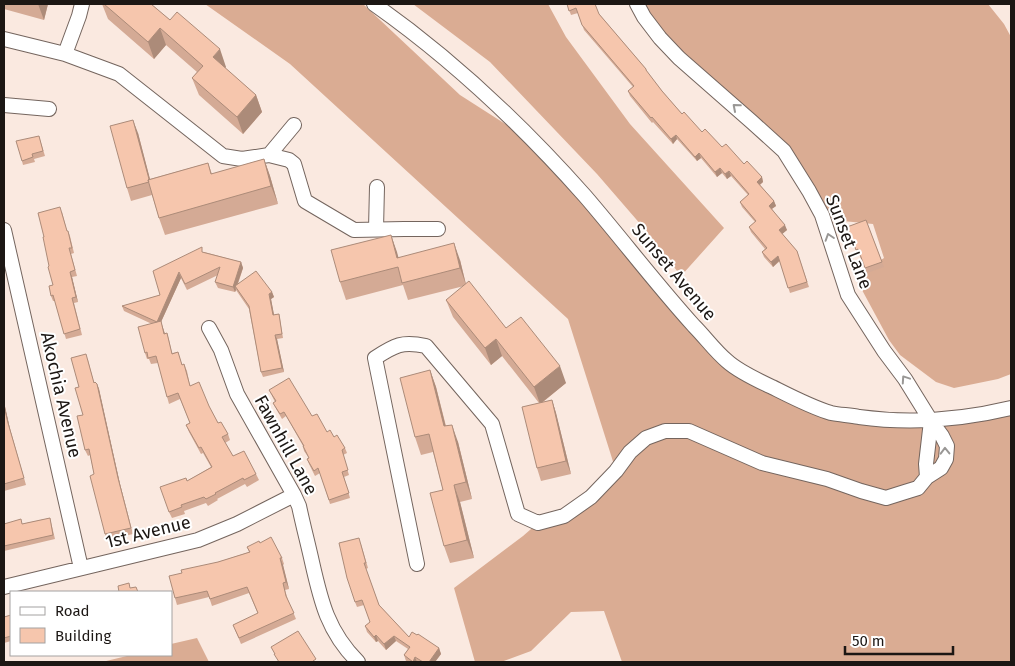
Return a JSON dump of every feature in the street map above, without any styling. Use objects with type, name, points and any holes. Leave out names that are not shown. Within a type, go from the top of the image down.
[{"type":"street","points":[[65,54],[82,4]]},
{"type":"street","name":"Sunset Avenue","points":[[374,4],[408,28],[480,89],[535,143],[584,195],[667,296],[728,362],[757,380],[793,398],[831,413],[883,420],[931,420],[970,416],[1011,408]]},
{"type":"street","name":"Sunset Lane","points":[[417,564],[375,358],[393,347],[412,343],[426,346],[492,424],[518,514],[538,523],[564,516],[591,497],[630,452],[646,438],[665,431],[689,432],[762,463],[827,479],[886,498],[918,488],[927,477],[941,468],[946,459],[947,446],[942,436],[848,295],[822,215],[784,152],[679,58],[660,38],[637,4]]},
{"type":"street","points":[[4,38],[65,54],[119,74],[223,156],[242,159],[269,155],[289,160],[294,164],[305,201],[354,230],[438,229]]},
{"type":"street","points":[[4,105],[49,109]]},
{"type":"street","points":[[269,155],[294,125]]},
{"type":"street","points":[[376,229],[377,187]]},
{"type":"street","name":"Akochia Avenue","points":[[4,230],[81,568]]},
{"type":"street","name":"Fawnhill Lane","points":[[209,328],[221,350],[236,394],[299,506],[320,599],[327,618],[337,637],[349,654],[358,662]]},
{"type":"street","points":[[927,477],[926,464],[931,420]]},
{"type":"street","name":"1st Avenue","points":[[4,587],[198,540],[237,524],[294,495]]},
{"type":"shaded area","points":[[205,4],[363,4],[460,95],[535,143],[727,362],[793,398],[883,420],[1011,408],[1011,662],[622,662],[604,611],[571,612],[531,651],[501,662],[475,662],[454,588],[538,523],[564,516],[616,471],[568,319],[290,64]]},
{"type":"shaded area","points":[[413,4],[548,4],[566,37],[630,124],[724,228],[681,276],[642,226],[597,174],[490,62]]},
{"type":"shaded area","points":[[637,4],[988,4],[1004,24],[1011,37],[1011,374],[998,379],[954,388],[936,382],[900,355],[889,340],[855,277],[884,258],[873,224],[833,220],[809,191],[784,151],[679,58]]},
{"type":"shaded area","points":[[197,638],[209,662],[102,662],[127,656],[172,656],[172,644]]},
{"type":"building","points":[[104,4],[151,4],[170,20],[177,12],[220,49],[213,57],[256,95],[237,117],[192,78],[203,66],[160,28],[148,42]]},
{"type":"building","points":[[567,4],[595,4],[599,14],[682,114],[684,112],[702,132],[705,129],[722,147],[726,144],[744,164],[747,161],[762,177],[757,182],[774,201],[769,206],[785,225],[779,230],[797,251],[807,282],[788,288],[778,256],[771,262],[762,252],[767,248],[749,227],[756,221],[740,202],[749,194],[729,171],[725,174],[720,168],[715,172],[699,153],[695,157],[676,135],[671,139],[628,91],[634,86],[582,25],[576,8],[569,11]]},
{"type":"building","points":[[133,120],[149,182],[127,188],[110,126]]},
{"type":"building","points":[[39,136],[43,151],[32,154],[33,157],[22,161],[16,141]]},
{"type":"building","points":[[264,159],[271,186],[159,218],[148,180],[208,163],[211,174]]},
{"type":"building","points":[[60,207],[72,248],[69,248],[75,270],[70,272],[76,297],[72,298],[80,329],[64,334],[53,295],[51,296],[49,286],[53,285],[38,213]]},
{"type":"building","points":[[866,220],[882,262],[865,268],[847,227]]},
{"type":"building","points":[[391,235],[397,258],[454,243],[460,268],[402,283],[398,267],[340,282],[331,250]]},
{"type":"building","points":[[202,247],[202,252],[241,262],[233,287],[215,282],[220,267],[185,284],[179,272],[157,322],[122,306],[160,295],[153,271]]},
{"type":"building","points":[[256,271],[272,292],[269,294],[273,315],[279,314],[282,334],[275,335],[282,368],[261,372],[249,306],[235,286]]},
{"type":"building","points":[[469,281],[506,328],[521,317],[560,366],[534,387],[496,339],[485,348],[446,300]]},
{"type":"building","points":[[161,321],[164,334],[167,333],[172,354],[178,352],[182,365],[184,364],[190,386],[199,382],[218,423],[221,422],[228,434],[222,437],[233,456],[244,451],[256,474],[244,480],[243,478],[206,499],[204,497],[181,505],[182,507],[169,512],[160,487],[186,478],[187,481],[212,467],[186,425],[190,423],[178,393],[167,397],[156,356],[148,358],[147,352],[145,353],[138,327]]},
{"type":"building","points":[[86,354],[94,383],[97,384],[131,528],[105,534],[90,476],[94,474],[89,449],[85,450],[77,416],[83,415],[75,388],[79,387],[71,358]]},
{"type":"building","points":[[430,370],[444,426],[452,425],[466,482],[454,485],[467,540],[444,546],[430,493],[443,490],[429,434],[415,437],[400,378]]},
{"type":"building","points":[[289,378],[312,416],[317,414],[327,432],[330,430],[334,437],[337,435],[345,448],[342,450],[348,470],[342,472],[349,493],[329,500],[318,468],[314,471],[307,459],[309,458],[304,446],[284,412],[280,414],[273,403],[276,401],[269,390]]},
{"type":"building","points":[[552,400],[566,461],[537,468],[522,407]]},
{"type":"building","points":[[4,406],[24,478],[4,484]]},
{"type":"building","points":[[50,518],[53,535],[4,546],[4,524],[21,519],[22,524]]},
{"type":"building","points":[[271,537],[282,558],[280,558],[286,582],[283,583],[286,596],[294,613],[239,638],[233,625],[258,613],[247,587],[210,599],[207,591],[175,598],[169,576],[182,573],[181,570],[218,562],[250,552],[247,547]]},
{"type":"building","points":[[359,538],[366,563],[364,563],[379,605],[409,637],[412,632],[418,634],[439,648],[429,662],[423,662],[415,657],[413,662],[404,655],[410,647],[394,636],[384,644],[376,635],[374,637],[365,626],[370,622],[362,600],[355,602],[339,543]]},
{"type":"building","points":[[129,583],[130,588],[136,587],[138,591],[119,591],[118,586]]},
{"type":"building","points":[[10,615],[10,636],[4,638],[4,617]]},
{"type":"building","points":[[298,631],[316,659],[314,662],[279,662],[271,647]]}]
